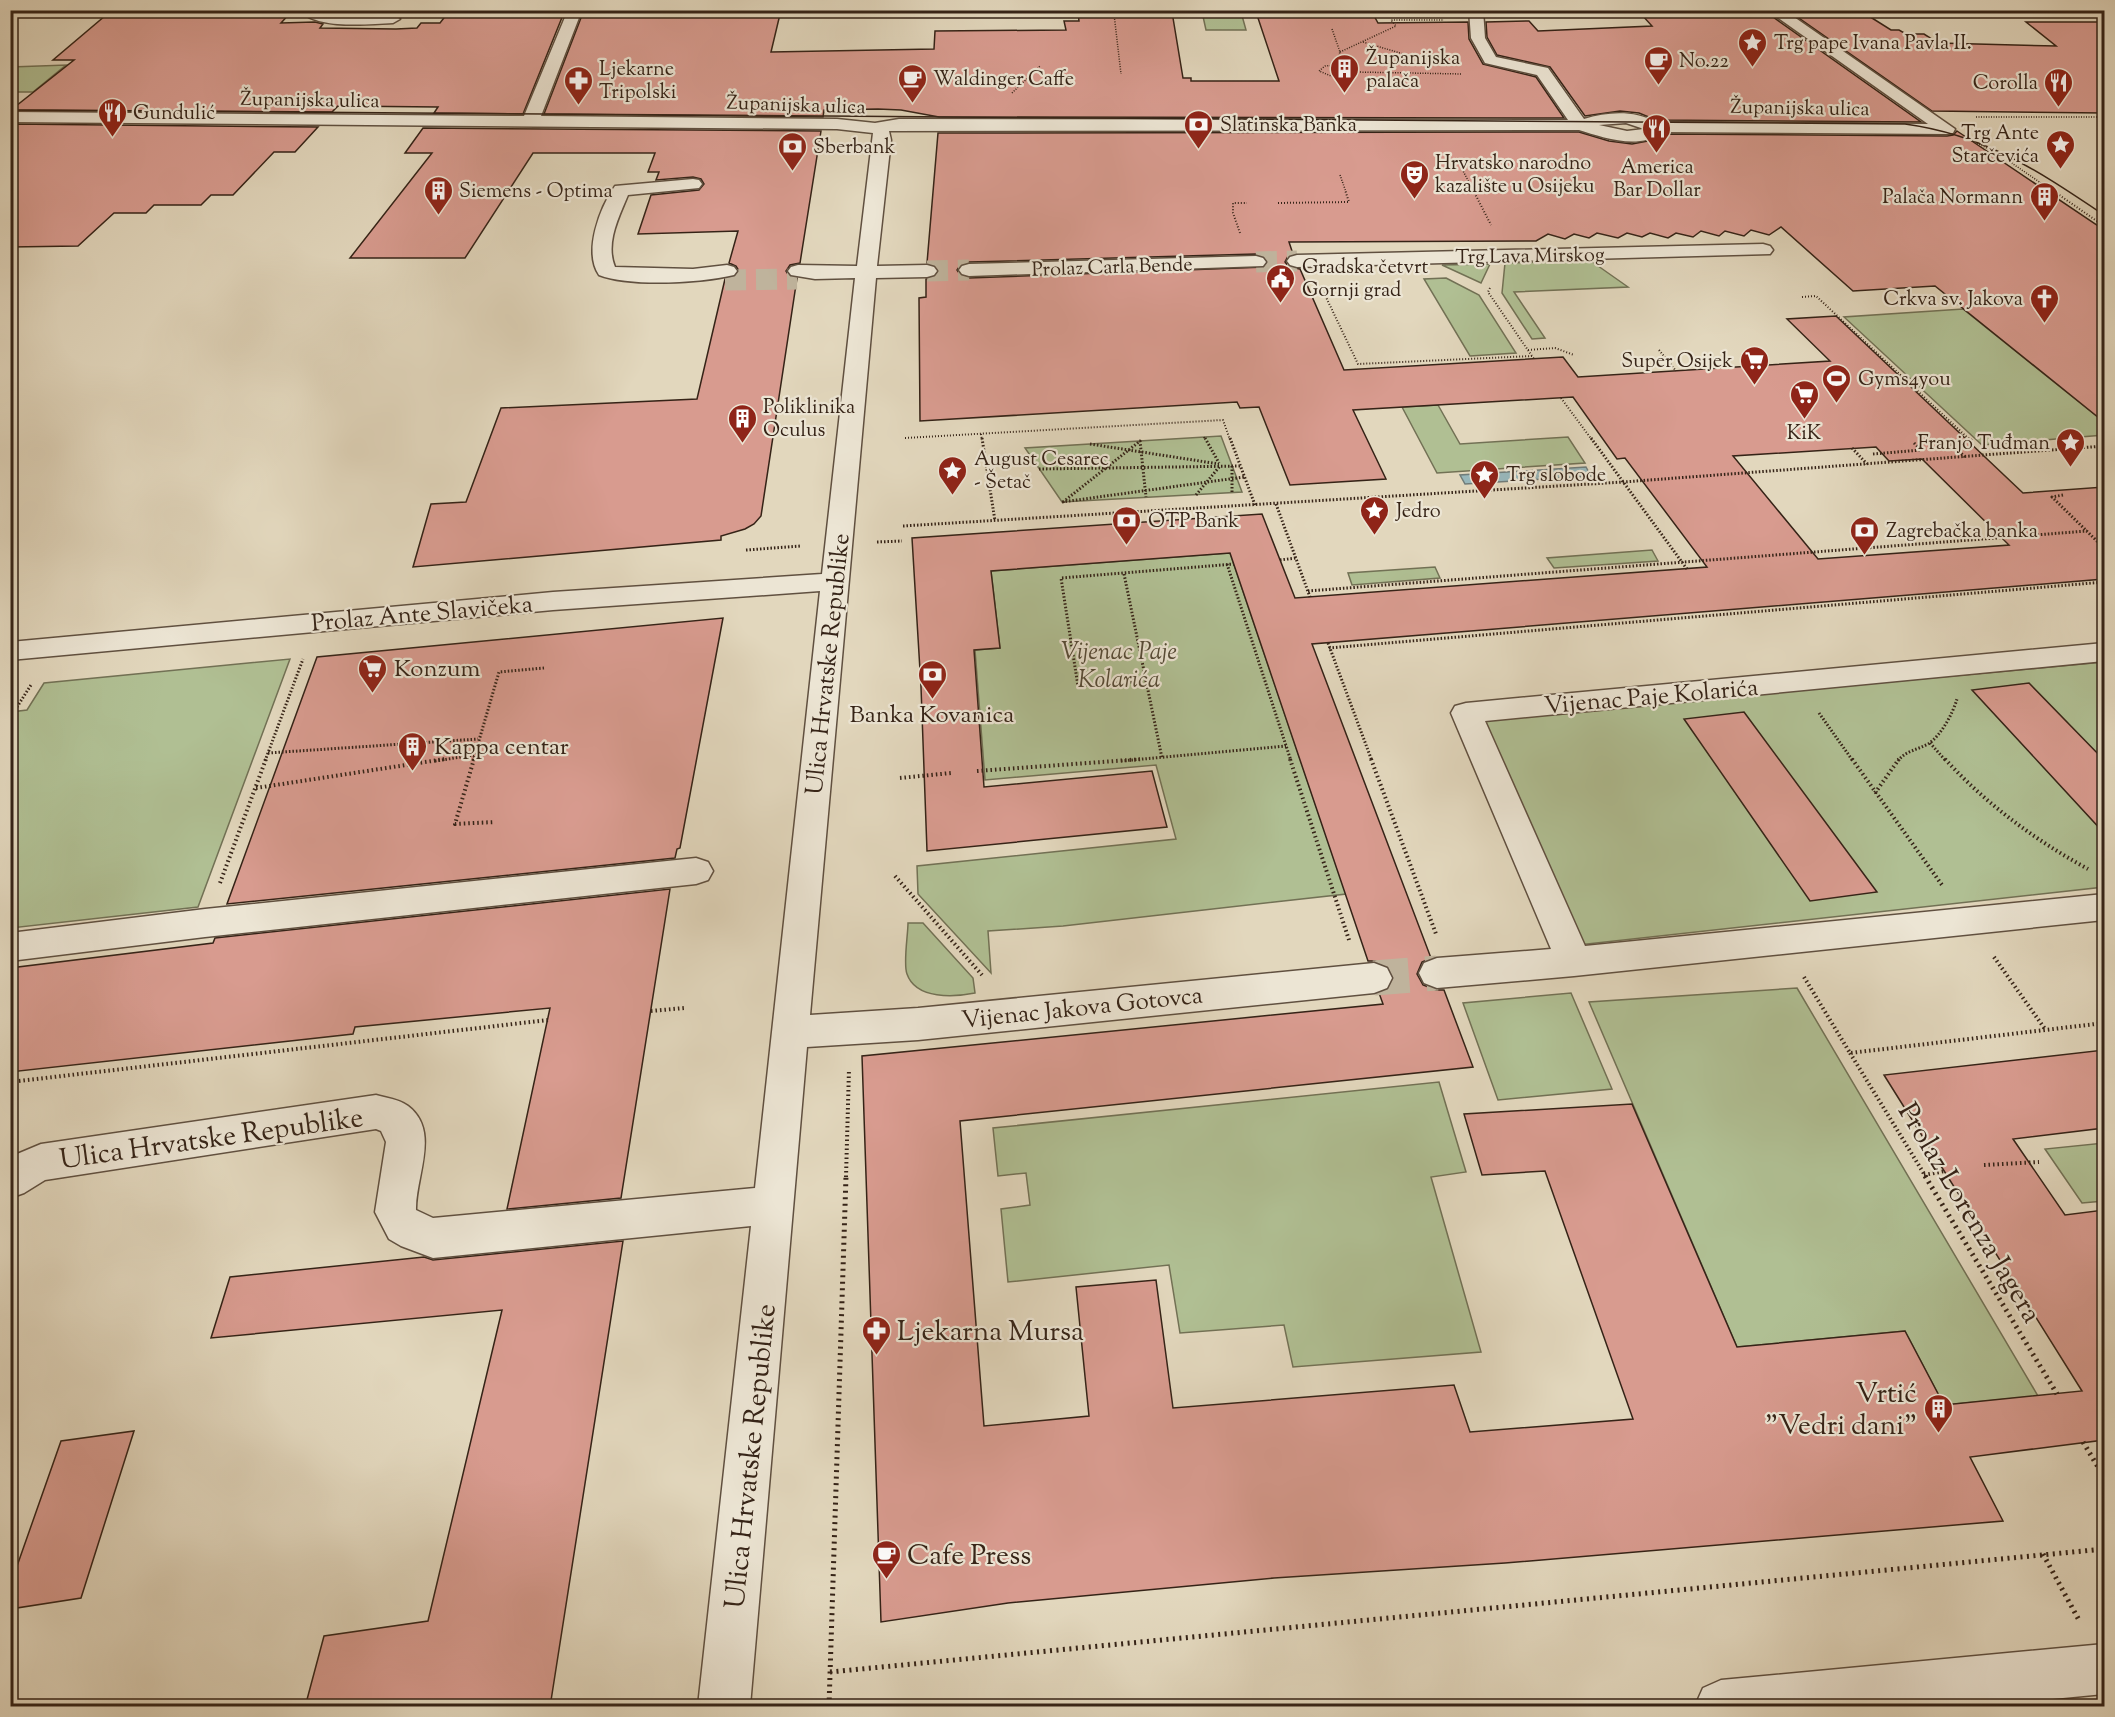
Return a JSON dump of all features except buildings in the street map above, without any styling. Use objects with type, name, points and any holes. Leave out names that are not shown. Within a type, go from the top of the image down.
[{"type":"street","points":[[306,10],[317,16],[330,18],[393,20]]},
{"type":"street","points":[[528,122],[534,114],[575,10]]},
{"type":"street","name":"Županijska ulica","points":[[10,117],[837,124],[875,128],[899,124],[1580,125],[1630,135],[1651,134],[1653,127],[1947,129],[1774,10]]},
{"type":"street","points":[[1810,10],[1852,10]]},
{"type":"street","points":[[1477,15],[1478,38],[1488,57],[1498,64],[1542,71],[1580,125]]},
{"type":"street","name":"Ulica Hrvatske Republike","points":[[724,1707],[866,273],[882,140],[881,131],[875,128]]},
{"type":"street","points":[[693,184],[621,190],[601,246],[600,261],[606,271],[617,275],[726,275]]},
{"type":"street","name":"Trg Lava Mirskog","points":[[1297,261],[1763,250]]},
{"type":"street","name":"Prolaz Carla Bende","points":[[969,270],[1256,262]]},
{"type":"street","points":[[804,274],[927,271]]},
{"type":"street","name":"Prolaz Ante Slavičeka","points":[[10,651],[541,602],[835,582]]},
{"type":"street","name":"Vijenac Paje Kolarića","points":[[1574,962],[1466,713],[2104,652]]},
{"type":"street","points":[[10,947],[205,923],[696,871]]},
{"type":"street","points":[[1444,972],[1574,962],[2104,907]]},
{"type":"street","name":"Vijenac Jakova Gotovca","points":[[790,1032],[918,1024],[1374,978]]},
{"type":"street","name":"Ulica Hrvatske Republike","points":[[10,1180],[41,1162],[376,1112],[393,1118],[404,1131],[406,1149],[395,1206],[398,1220],[411,1231],[433,1238],[774,1205]]},
{"type":"street","points":[[1721,1707],[1996,1693],[2093,1648]]},
{"type":"path","points":[[1114,14],[1121,74]]},
{"type":"path","points":[[1340,52],[1396,26],[1391,20],[1477,15]]},
{"type":"path","points":[[1332,29],[1340,52],[1335,65]]},
{"type":"path","points":[[1363,42],[1417,58],[1488,57]]},
{"type":"path","points":[[1354,72],[1348,77],[1337,78],[1318,71],[1325,66],[1335,65],[1348,67],[1354,72],[1462,74]]},
{"type":"path","points":[[1011,94],[1040,66]]},
{"type":"path","points":[[1323,289],[1358,364],[1533,357],[1488,292],[1502,255],[1497,235],[1461,167]]},
{"type":"path","points":[[1278,203],[1349,202],[1340,175]]},
{"type":"path","points":[[1240,234],[1233,213],[1233,203],[1247,203]]},
{"type":"path","points":[[1802,297],[1816,296],[1973,442],[1950,444],[1965,458]]},
{"type":"path","points":[[1527,350],[1555,348],[1574,356]]},
{"type":"path","points":[[1659,350],[1676,371]]},
{"type":"path","points":[[1562,398],[1687,569]]},
{"type":"path","points":[[905,438],[1223,420],[1255,505]]},
{"type":"path","points":[[981,434],[995,521]]},
{"type":"path","points":[[1204,437],[1220,465]]},
{"type":"path","points":[[1146,497],[1146,490],[1144,467],[1140,441],[1062,502],[1146,490],[1245,477]]},
{"type":"path","points":[[1883,464],[1873,454],[1921,450],[1914,443]]},
{"type":"path","points":[[1090,444],[1220,465],[1240,466]]},
{"type":"path","points":[[903,526],[1623,482],[2104,446]]},
{"type":"path","points":[[1852,448],[1867,465]]},
{"type":"path","points":[[1039,469],[1220,465]]},
{"type":"path","points":[[1196,495],[1220,465]]},
{"type":"path","points":[[1232,466],[1232,492]]},
{"type":"path","points":[[2063,495],[2052,497],[2104,548]]},
{"type":"path","points":[[1276,504],[1310,597]]},
{"type":"path","points":[[1308,591],[2086,531]]},
{"type":"path","points":[[1280,560],[1296,558]]},
{"type":"path","points":[[1227,564],[1351,947]]},
{"type":"path","points":[[1146,681],[1078,686],[1061,578],[1234,564]]},
{"type":"path","points":[[1124,574],[1162,758]]},
{"type":"path","points":[[1329,648],[2104,582]]},
{"type":"path","points":[[1717,611],[1720,615]]},
{"type":"path","points":[[1328,643],[1444,972]]},
{"type":"path","points":[[205,923],[305,654]]},
{"type":"path","points":[[1875,793],[1902,755],[1930,743],[1953,712],[1962,683],[1976,682],[1963,666]]},
{"type":"path","points":[[495,822],[455,824],[499,672],[544,668]]},
{"type":"path","points":[[15,710],[27,691]]},
{"type":"path","points":[[1815,709],[2046,1030]]},
{"type":"path","points":[[268,753],[478,739]]},
{"type":"path","points":[[1930,743],[1956,774],[2011,819],[2062,856],[2094,872]]},
{"type":"path","points":[[977,771],[1162,758],[1286,746]]},
{"type":"path","points":[[256,788],[474,755]]},
{"type":"path","points":[[900,778],[951,773]]},
{"type":"path","name":"Prolaz Lorenza Jagera","points":[[1798,968],[2057,1394]]},
{"type":"path","points":[[651,1011],[684,1008]]},
{"type":"path","points":[[10,1083],[548,1020]]},
{"type":"path","points":[[1850,1053],[2104,1023]]},
{"type":"path","points":[[829,1707],[850,1060]]},
{"type":"path","points":[[1984,1165],[2039,1162]]},
{"type":"path","points":[[1924,1174],[1945,1171]]},
{"type":"path","points":[[2084,1442],[2104,1477]]},
{"type":"path","points":[[830,1672],[2104,1549]]},
{"type":"path","points":[[2043,1554],[2093,1648]]},
{"type":"green space","points":[[1202,12],[1241,12],[1246,30],[1206,30]]},
{"type":"green space","points":[[66,65],[33,92],[11,92],[11,67]]},
{"type":"green space","points":[[1591,261],[1628,287],[1514,292],[1545,338],[1532,339],[1502,293],[1505,263]]},
{"type":"green space","points":[[1490,264],[1481,283],[1442,265]]},
{"type":"green space","points":[[1446,278],[1479,295],[1516,353],[1470,356],[1424,279]]},
{"type":"green space","points":[[1963,309],[2104,422],[2104,435],[1982,445],[1844,317]]},
{"type":"green space","points":[[1438,405],[1460,444],[1568,437],[1585,463],[1437,473],[1402,407]]},
{"type":"green space","points":[[1221,436],[1242,492],[1062,502],[1025,448]]},
{"type":"green space","points":[[1652,550],[1658,561],[1554,568],[1547,558]]},
{"type":"green space","name":"Vijenac Paje Kolarića","points":[[1230,553],[1346,894],[1063,926],[988,931],[991,973],[918,894],[917,866],[1176,839],[1156,765],[985,780],[975,650],[1000,648],[991,571]]},
{"type":"green space","points":[[1435,567],[1440,578],[1352,585],[1348,573]]},
{"type":"green space","points":[[290,659],[198,907],[11,928],[11,712],[27,710],[44,683]]},
{"type":"green space","points":[[2104,662],[2104,887],[1578,945],[1476,720]]},
{"type":"green space","points":[[908,923],[923,923],[973,978],[975,993],[937,995],[919,988],[912,982],[905,964]]},
{"type":"green space","points":[[1797,988],[2038,1396],[1944,1405],[1905,1331],[1737,1347],[1589,1002]]},
{"type":"green space","points":[[1571,993],[1612,1089],[1498,1100],[1463,1003]]},
{"type":"green space","points":[[1439,1082],[1466,1172],[1431,1177],[1481,1352],[1293,1367],[1284,1325],[1180,1333],[1169,1265],[1008,1282],[1001,1209],[1030,1205],[1026,1173],[998,1176],[993,1128]]},
{"type":"green space","points":[[2104,1143],[2104,1201],[2082,1203],[2045,1149]]},
{"type":"water","points":[[1586,467],[1591,476],[1465,484],[1460,475]]},
{"type":"tunnel","points":[[1256,262],[1297,261]]},
{"type":"tunnel","points":[[927,271],[969,270]]},
{"type":"tunnel","points":[[725,280],[797,279]]},
{"type":"tunnel","points":[[1374,978],[1437,973]]},
{"type":"tram line","points":[[10,110],[1905,124],[1934,129],[1986,146],[2033,170],[2104,215]]},
{"type":"place","name":"Trg pape Ivana Pavla II.","points":[[1753,68]]},
{"type":"place","name":"No.22","points":[[1658,86]]},
{"type":"place","name":"Županijska palača","points":[[1345,94]]},
{"type":"place","name":"Waldinger Caffe","points":[[912,104]]},
{"type":"place","name":"Ljekarne Tripolski","points":[[578,106]]},
{"type":"place","name":"Corolla","points":[[2059,108]]},
{"type":"place","name":"Gundulić","points":[[112,138]]},
{"type":"place","name":"Slatinska Banka","points":[[1199,150]]},
{"type":"place","name":"America Bar Dollar","points":[[1657,154]]},
{"type":"place","name":"Trg Ante Starčevića","points":[[2060,170]]},
{"type":"place","name":"Sberbank","points":[[792,172]]},
{"type":"place","name":"Hrvatsko narodno kazalište u Osijeku","points":[[1414,200]]},
{"type":"place","name":"Siemens - Optima","points":[[438,216]]},
{"type":"place","name":"Palača Normann","points":[[2044,222]]},
{"type":"place","name":"Gradska četvrt Gornji grad","points":[[1281,304]]},
{"type":"place","name":"Crkva sv. Jakova","points":[[2044,324]]},
{"type":"place","name":"Super Osijek","points":[[1754,386]]},
{"type":"place","name":"Gyms4you","points":[[1837,404]]},
{"type":"place","name":"KiK","points":[[1804,420]]},
{"type":"place","name":"Poliklinika Oculus","points":[[742,444]]},
{"type":"place","name":"Franjo Tuđman","points":[[2071,468]]},
{"type":"place","name":"August Cesarec - Šetač","points":[[953,496]]},
{"type":"place","name":"Trg slobode","points":[[1485,500]]},
{"type":"place","name":"Jedro","points":[[1375,536]]},
{"type":"place","name":"OTP Bank","points":[[1127,546]]},
{"type":"place","name":"Zagrebačka banka","points":[[1865,556]]},
{"type":"place","name":"Konzum","points":[[373,694]]},
{"type":"place","name":"Banka Kovanica","points":[[932,700]]},
{"type":"place","name":"Kappa centar","points":[[413,772]]},
{"type":"place","name":"Ljekarna Mursa","points":[[876,1356]]},
{"type":"place","name":"Vrtić \"Vedri dani\"","points":[[1938,1434]]},
{"type":"place","name":"Cafe Press","points":[[886,1580]]}]
